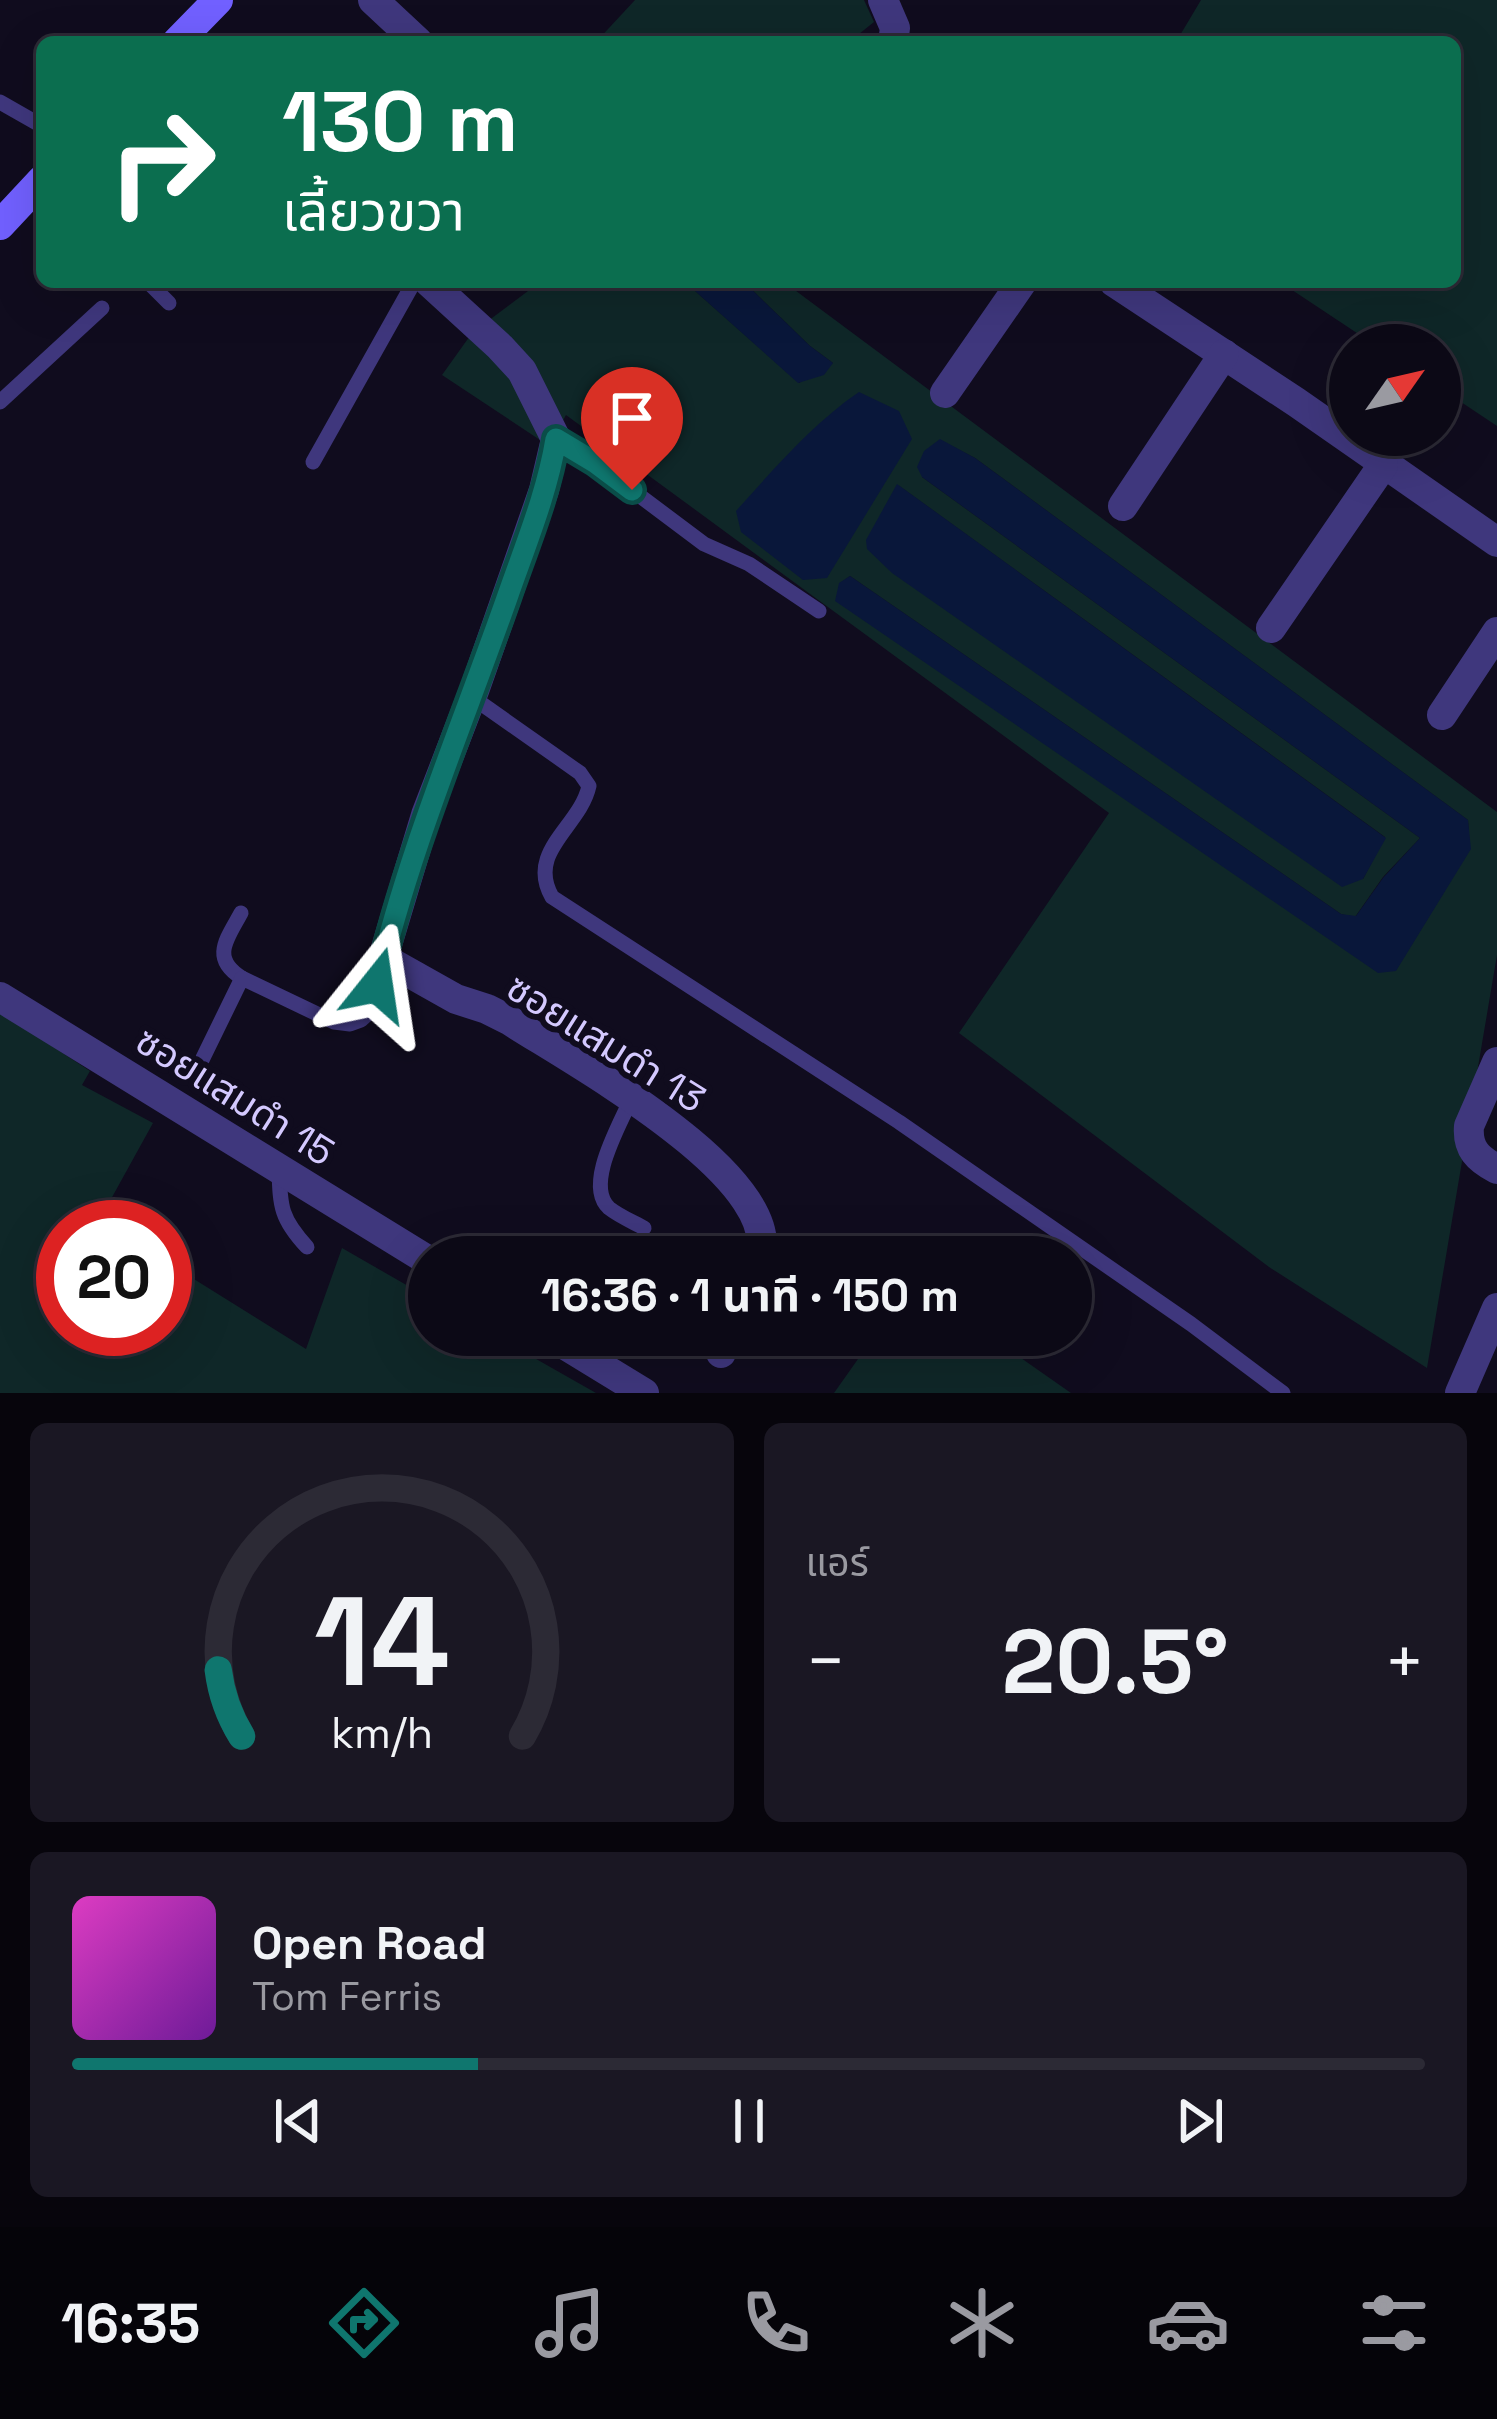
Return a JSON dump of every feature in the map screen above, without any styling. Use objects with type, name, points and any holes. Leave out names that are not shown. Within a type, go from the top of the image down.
[{"type":"street","points":[[183,36],[218,0]]},
{"type":"street","points":[[373,0],[412,36]]},
{"type":"street","points":[[884,0],[895,28],[893,36]]},
{"type":"street","points":[[0,224],[36,186]]},
{"type":"street","points":[[383,958],[426,815],[544,490],[556,439],[522,371],[436,288]]},
{"type":"street","points":[[945,394],[1018,288]]},
{"type":"street","points":[[1123,288],[1497,542]]},
{"type":"street","points":[[1123,506],[1224,354]]},
{"type":"street","points":[[1271,628],[1383,465]]},
{"type":"street","points":[[1442,715],[1497,632]]},
{"type":"street","name":"ซอยแสมดำ 13","points":[[383,958],[456,999],[508,1020],[693,1142],[743,1193],[762,1224],[762,1236]]},
{"type":"street","name":"ซอยแสมดำ 15","points":[[0,998],[408,1249]]},
{"type":"street","points":[[1497,1062],[1468,1137],[1472,1150],[1497,1169]]},
{"type":"street","points":[[1460,1393],[1497,1308]]},
{"type":"street","points":[[583,1356],[644,1393]]},
{"type":"lane","points":[[0,102],[36,123]]},
{"type":"lane","points":[[154,288],[169,303]]},
{"type":"lane","points":[[313,462],[411,288]]},
{"type":"lane","points":[[0,402],[102,308]]},
{"type":"lane","points":[[556,439],[704,544],[749,564],[819,611]]},
{"type":"lane","points":[[472,698],[580,773],[589,786],[542,871],[552,896],[898,1122],[1283,1393]]},
{"type":"lane","points":[[242,913],[224,946],[229,970],[334,1022],[361,1021],[371,1011],[383,958]]},
{"type":"lane","points":[[201,1062],[242,978]]},
{"type":"lane","points":[[631,1099],[600,1174],[599,1194],[609,1208],[644,1228]]},
{"type":"lane","points":[[280,1170],[280,1208],[307,1247]]},
{"type":"green space","points":[[635,0],[864,0],[874,22],[856,36],[602,36]]},
{"type":"green space","points":[[1201,0],[1497,0],[1497,426],[1461,402],[1461,324],[1343,324],[1289,288],[1461,288],[1461,36],[1180,36]]},
{"type":"green space","points":[[532,288],[692,288],[799,383],[833,363],[750,288],[792,288],[1497,812],[1497,955],[1427,1368],[1269,1267],[959,1033],[1109,813],[566,415],[549,446],[442,375],[472,333]],"holes":[[[940,440],[975,458],[1468,820],[1470,849],[1396,970],[839,584],[850,576],[1341,914],[1355,917],[1383,877],[1420,838],[922,477]],[[898,485],[1385,837],[1363,879]]]},
{"type":"green space","points":[[0,1012],[90,1071],[82,1085],[153,1123],[110,1200],[36,1200],[36,1356],[192,1356],[192,1278],[306,1349],[342,1248],[408,1286],[408,1356],[531,1356],[596,1393],[0,1393]]},
{"type":"green space","points":[[860,1356],[1018,1356],[1071,1393],[834,1393]]},
{"type":"water","points":[[692,288],[750,288],[833,363],[824,375],[798,383]]},
{"type":"water","points":[[859,392],[899,411],[912,439],[827,578],[803,580],[741,532],[736,511],[809,433]]},
{"type":"water","points":[[940,439],[975,458],[1468,820],[1471,849],[1396,971],[1378,973],[835,601],[839,583],[850,576],[1341,914],[1356,916],[1420,838],[922,477],[917,467],[924,451]]},
{"type":"water","points":[[897,484],[1386,838],[1363,879],[1342,887],[892,573],[867,549],[866,540]]},
{"type":"route","points":[[377,985],[426,815],[476,688],[553,462],[556,439],[632,490]]}]
